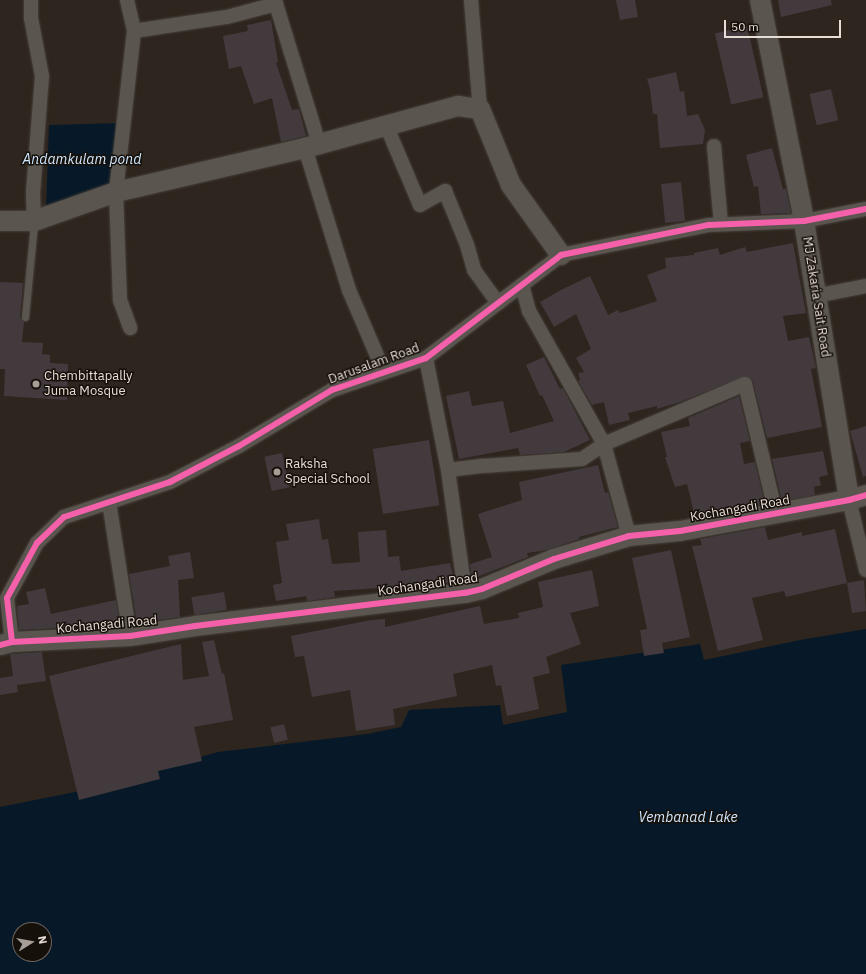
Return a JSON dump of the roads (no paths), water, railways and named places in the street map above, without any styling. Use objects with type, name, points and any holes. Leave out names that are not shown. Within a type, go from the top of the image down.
[{"type":"street","points":[[31,0],[31,18],[42,76],[33,192],[34,221]]},
{"type":"street","points":[[127,0],[134,31],[116,192],[120,300],[130,328]]},
{"type":"street","points":[[471,0],[480,109],[511,185],[561,256]]},
{"type":"street","name":"MJ Zakaria Sait Road","points":[[760,0],[804,221],[815,296],[858,498]]},
{"type":"street","points":[[134,31],[227,17],[276,4],[349,290],[384,372]]},
{"type":"street","points":[[0,221],[34,221],[116,192],[312,146],[458,106],[480,109]]},
{"type":"street","points":[[386,125],[420,205],[445,191],[467,245],[474,270],[498,303]]},
{"type":"street","points":[[714,146],[722,224]]},
{"type":"street","name":"Darusalam Road","points":[[6,644],[8,598],[38,543],[64,517],[170,482],[239,446],[332,390],[426,358],[561,256],[709,225],[804,221],[866,209]]},
{"type":"street","points":[[522,286],[529,311],[604,444],[628,536]]},
{"type":"street","points":[[815,296],[866,286]]},
{"type":"street","points":[[426,358],[448,470],[464,593]]},
{"type":"street","points":[[448,470],[582,459],[604,444],[745,384],[776,514]]},
{"type":"street","points":[[858,498],[866,570]]},
{"type":"street","name":"Kochangadi Road","points":[[6,644],[130,636],[195,626],[464,593],[482,589],[554,559],[628,536],[680,532],[858,498]]},
{"type":"street","points":[[109,502],[130,636]]},
{"type":"lane","points":[[25,317],[34,221]]},
{"type":"water","name":"Andamkulam pond","points":[[121,123],[114,188],[46,210],[49,125]]},
{"type":"water","name":"Vembanad Lake","points":[[866,629],[866,974],[0,974],[0,807],[75,792],[218,752],[367,734],[401,727],[409,710],[500,705],[503,725],[567,712],[561,665],[700,644],[704,660],[800,640]]},
{"type":"place","name":"Chembittapally Juma Mosque","points":[[36,384]]},
{"type":"place","name":"Raksha Special School","points":[[277,472]]}]
